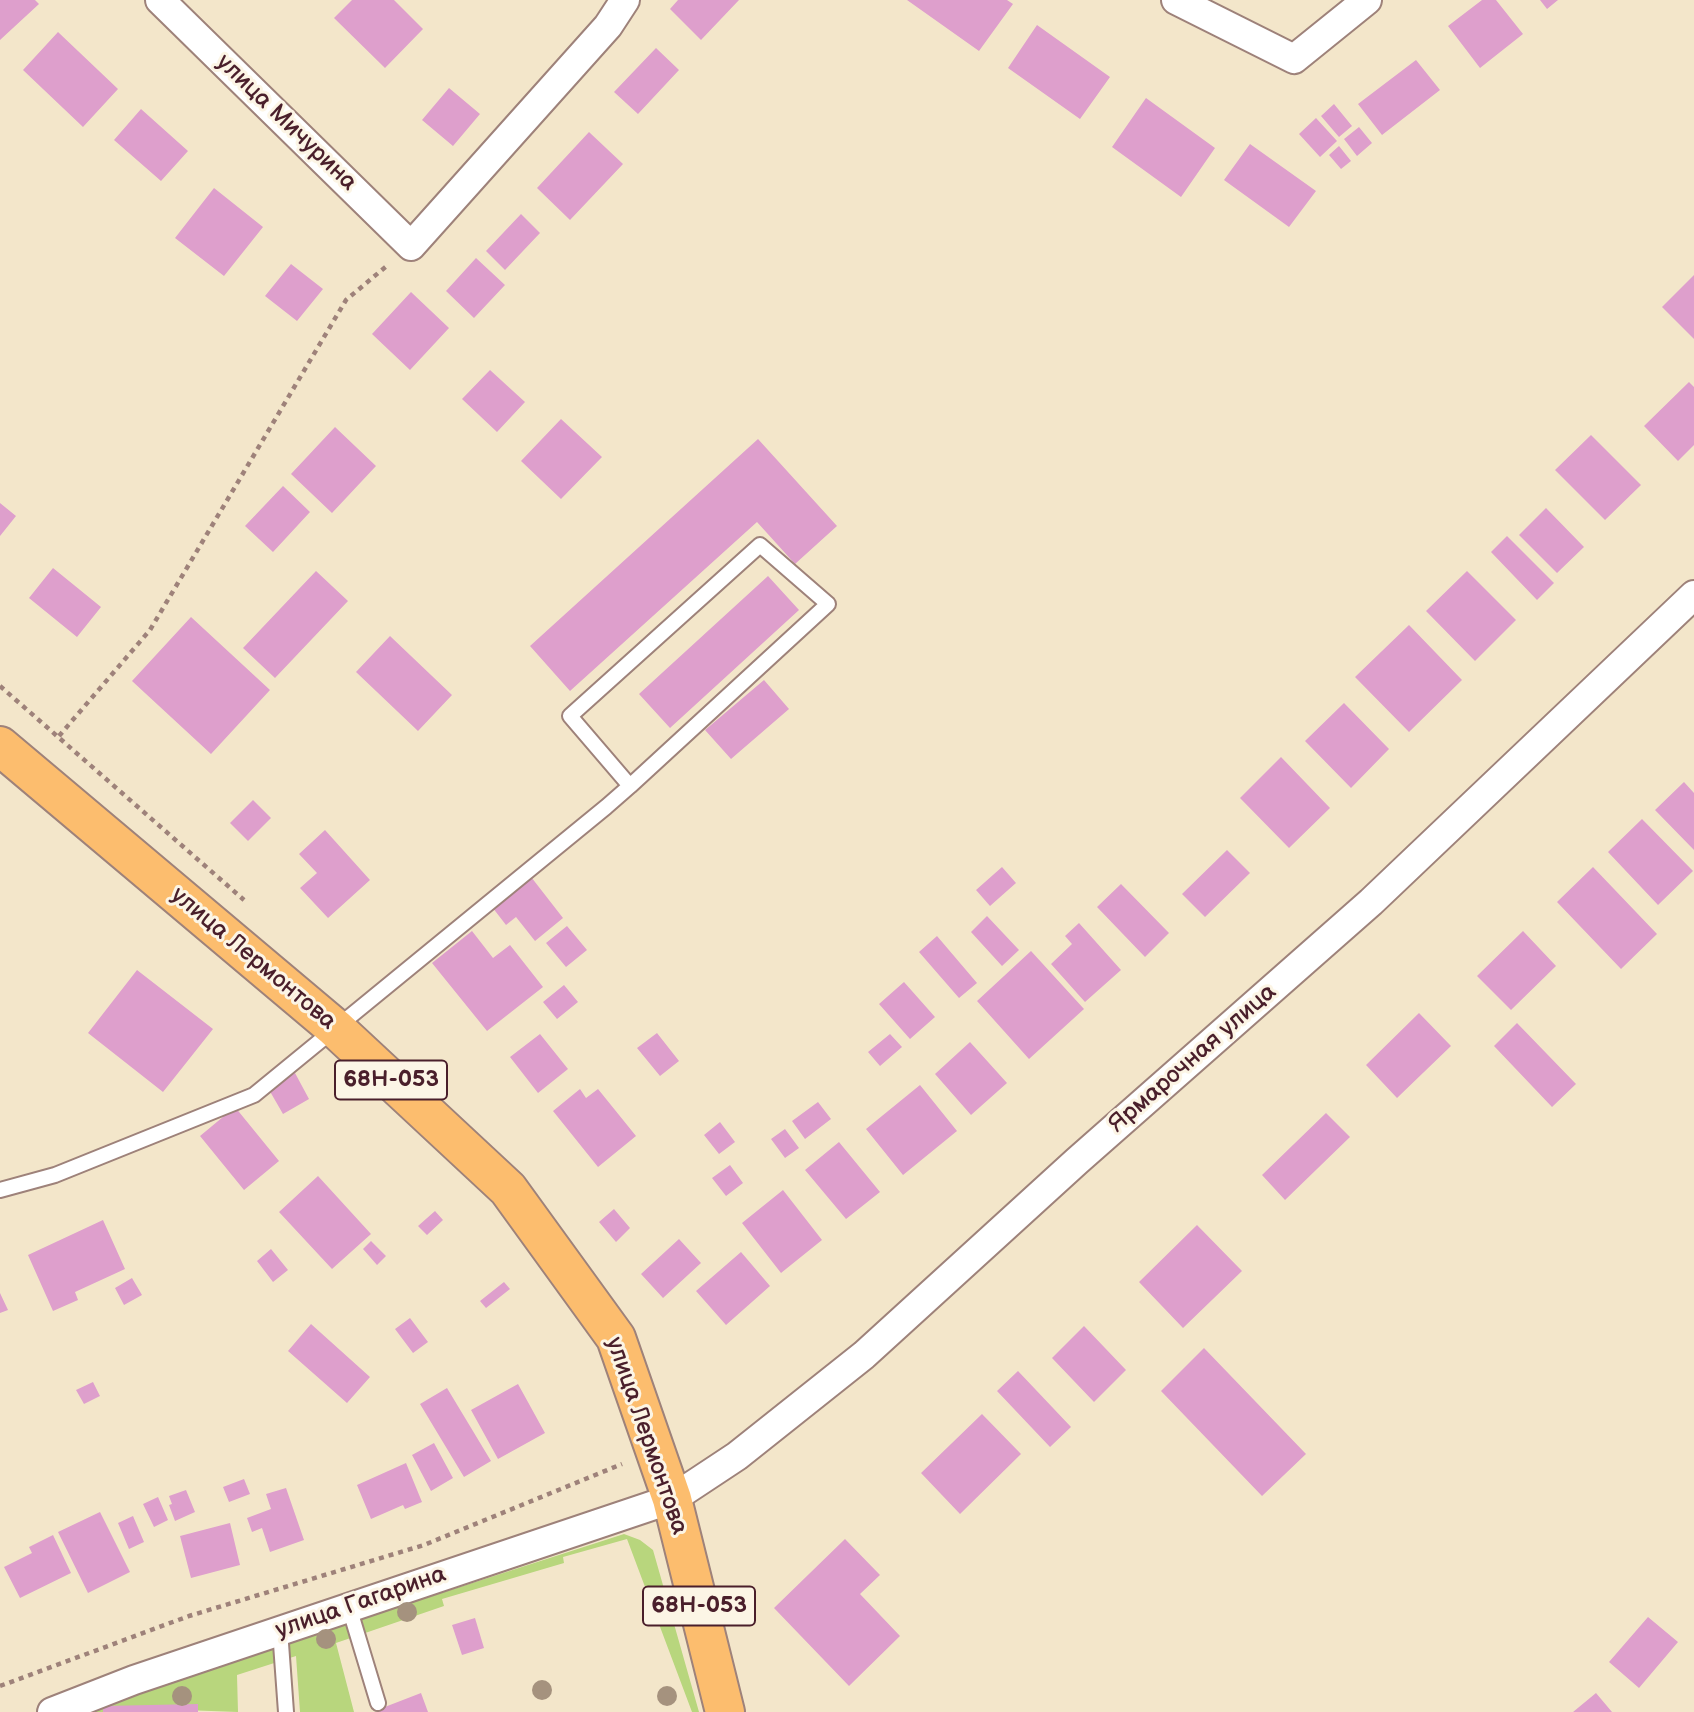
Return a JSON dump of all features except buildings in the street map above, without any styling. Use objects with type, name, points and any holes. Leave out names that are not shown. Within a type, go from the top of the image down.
[{"type":"main road","name":"улица Лермонтова","points":[[0,746],[335,1028],[508,1189],[616,1338],[672,1499],[725,1712]]},
{"type":"street","name":"улица Мичурина","points":[[160,0],[411,246]]},
{"type":"street","points":[[411,246],[608,26],[625,0]]},
{"type":"street","points":[[1176,0],[1294,59],[1367,0]]},
{"type":"street","name":"Ярмарочная улица","points":[[672,1499],[737,1456],[864,1355],[1077,1161],[1371,902],[1694,595]]},
{"type":"street","name":"улица Гагарина","points":[[52,1712],[134,1679],[672,1499]]},
{"type":"lane","points":[[0,1190],[55,1175],[254,1095],[630,786],[828,604],[760,545],[570,716],[630,786]]},
{"type":"lane","points":[[349,1607],[379,1703]]},
{"type":"lane","points":[[280,1630],[286,1712]]},
{"type":"path","points":[[59,736],[150,630],[346,300],[411,246]]},
{"type":"path","points":[[0,687],[248,904]]},
{"type":"path","points":[[0,1686],[189,1616],[424,1545],[655,1449]]},
{"type":"green space","points":[[624,1534],[640,1540],[653,1550],[699,1712],[692,1712],[627,1539],[563,1557],[564,1563],[442,1599],[444,1606],[336,1643],[354,1712],[300,1712],[296,1656],[237,1675],[238,1712],[103,1707],[103,1712],[87,1712],[302,1638]]}]
